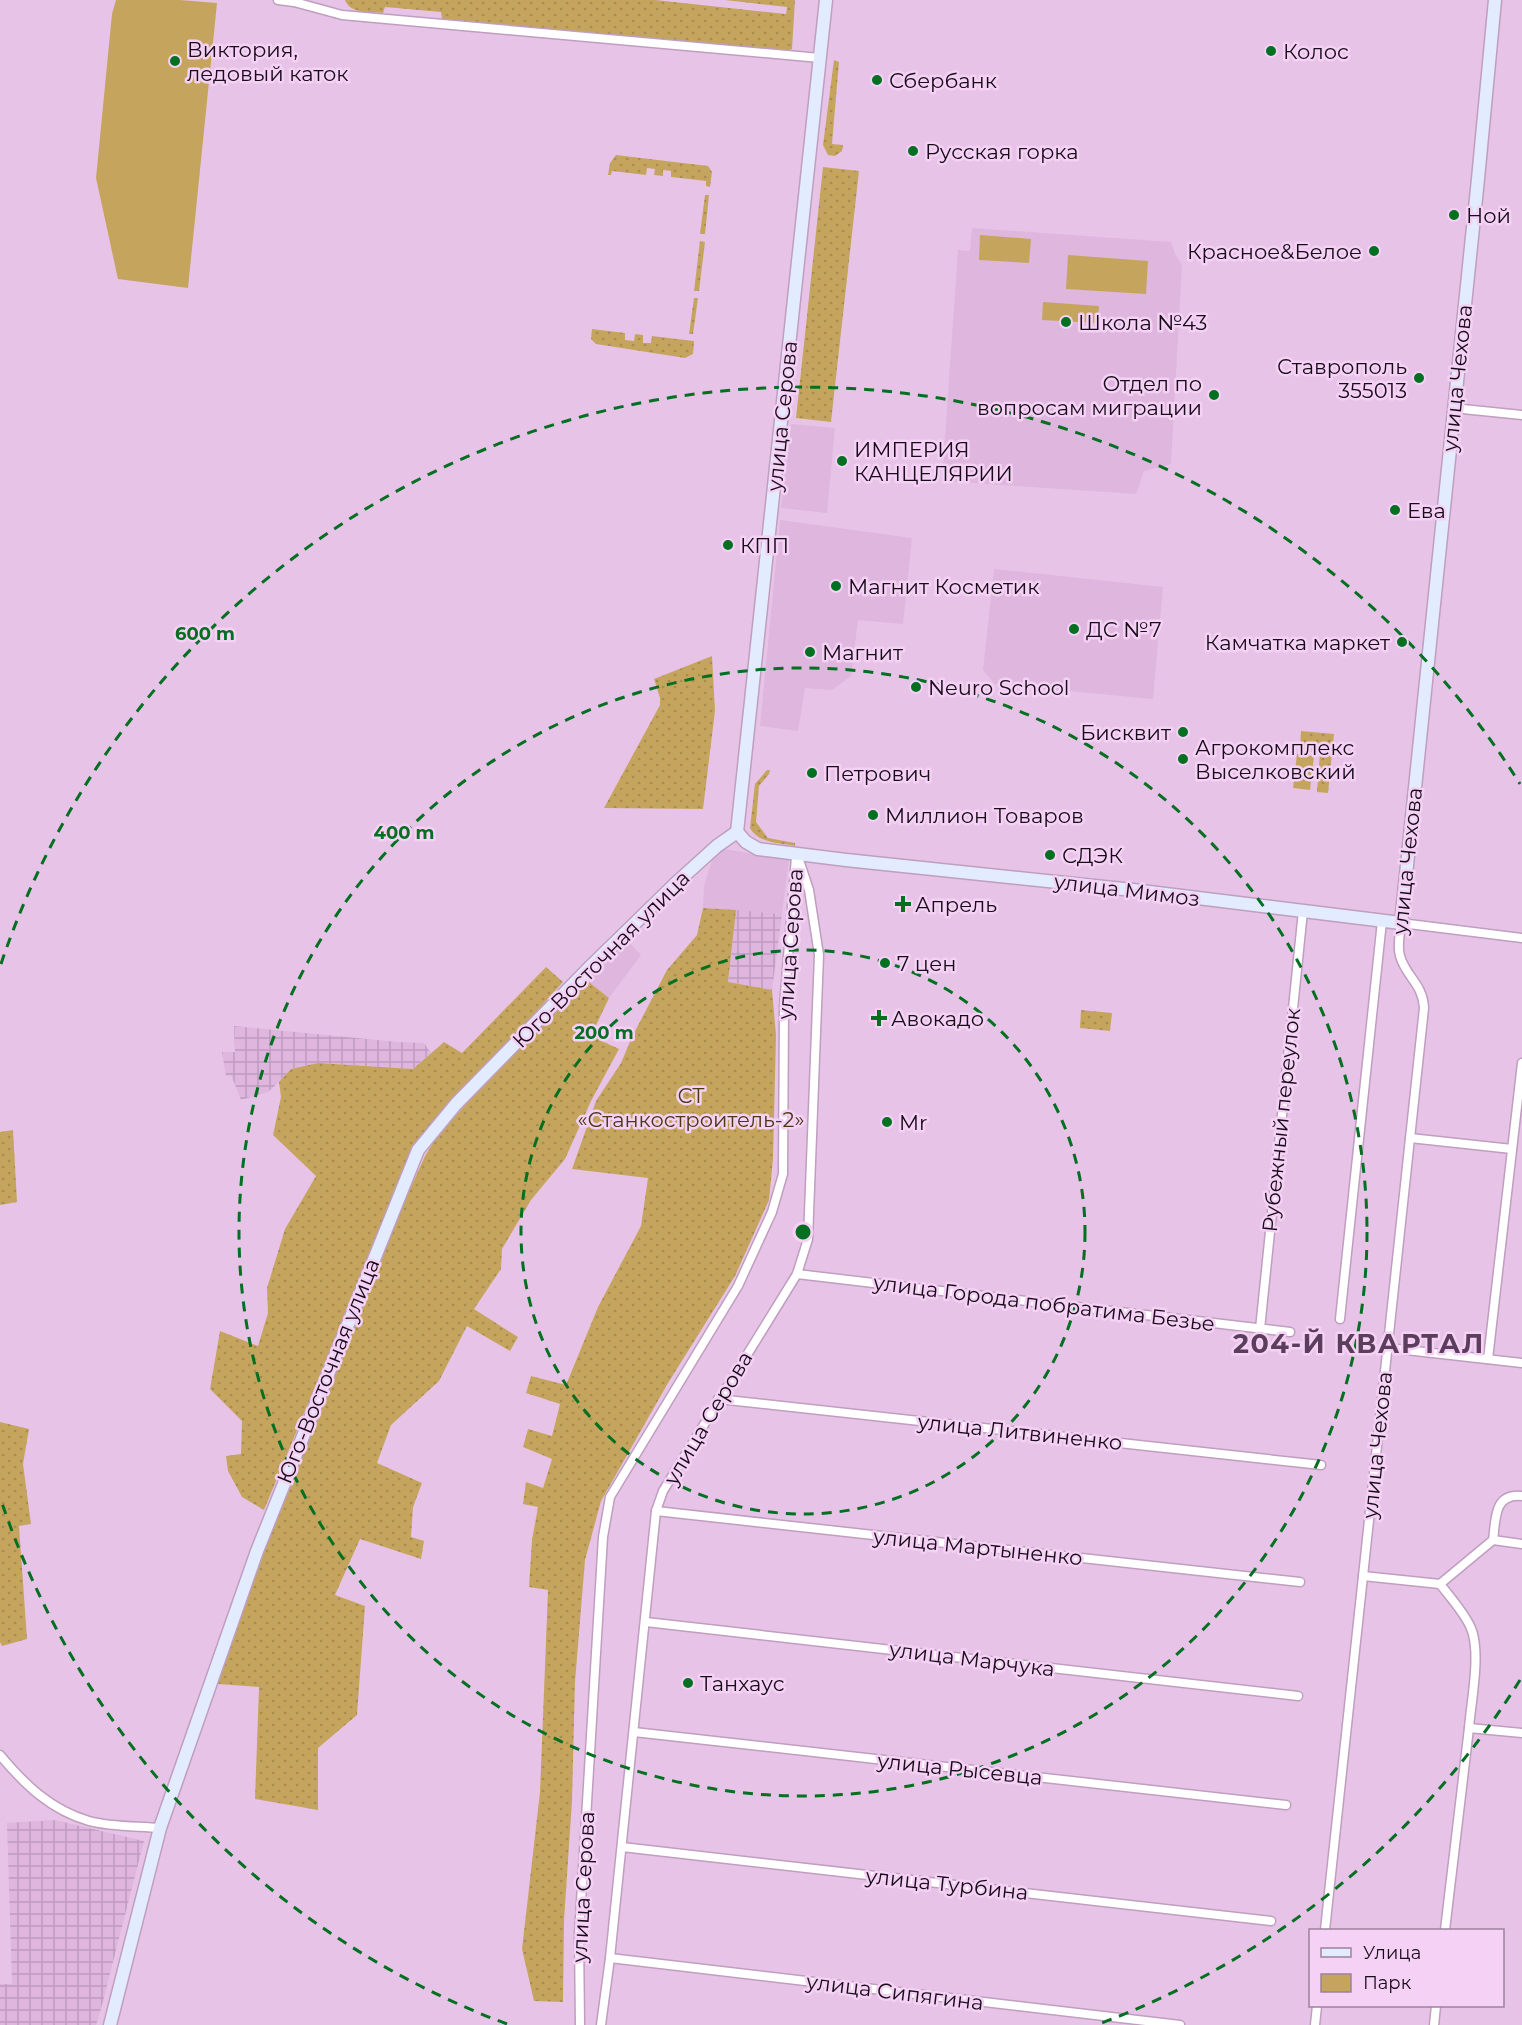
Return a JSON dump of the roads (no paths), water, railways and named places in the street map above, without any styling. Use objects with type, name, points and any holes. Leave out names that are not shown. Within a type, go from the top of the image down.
[{"type":"street","points":[[278,0],[342,15],[820,58]]},
{"type":"street","name":"улица Серова","points":[[738,832],[826,0]]},
{"type":"street","name":"улица Чехова","points":[[1325,1929],[1424,1008],[1419,986],[1400,957],[1398,947],[1495,0]]},
{"type":"street","points":[[1453,408],[1522,415]]},
{"type":"street","name":"улица Мимоз","points":[[738,832],[746,842],[759,849],[1074,883],[1522,938]]},
{"type":"street","name":"Юго-Восточная улица","points":[[110,2025],[160,1828],[257,1551],[418,1150],[456,1104],[592,964],[717,846],[738,832]]},
{"type":"street","name":"улица Серова","points":[[601,2025],[622,1847],[656,1511],[663,1491],[797,1274],[808,1239],[819,955],[809,890],[797,854]]},
{"type":"street","name":"улица Серова","points":[[580,2025],[580,1924],[603,1537],[608,1507],[610,1497],[738,1286],[772,1212],[783,1174],[784,1007],[797,854]]},
{"type":"street","name":"Рубежный переулок","points":[[1260,1329],[1303,911]]},
{"type":"street","points":[[1341,1319],[1382,921]]},
{"type":"street","points":[[1488,1359],[1522,1063]]},
{"type":"street","points":[[1410,1138],[1512,1149]]},
{"type":"street","name":"улица Города побратима Безье","points":[[797,1274],[1290,1332]]},
{"type":"street","points":[[1388,1348],[1522,1363]]},
{"type":"street","name":"улица Литвиненко","points":[[718,1399],[1321,1465]]},
{"type":"street","points":[[1363,1576],[1440,1584],[1493,1540],[1501,1502],[1507,1497],[1522,1496]]},
{"type":"street","name":"улица Мартыненко","points":[[656,1511],[1300,1582]]},
{"type":"street","points":[[1493,1540],[1522,1544]]},
{"type":"street","points":[[1440,1584],[1471,1626],[1475,1643],[1475,1663],[1445,1929]]},
{"type":"street","name":"улица Марчука","points":[[646,1622],[1298,1696]]},
{"type":"street","points":[[1468,1728],[1522,1733]]},
{"type":"street","name":"улица Рысевца","points":[[634,1732],[1286,1805]]},
{"type":"street","points":[[0,1755],[30,1789],[61,1811],[92,1822],[160,1828]]},
{"type":"street","name":"улица Турбина","points":[[622,1847],[1271,1921]]},
{"type":"street","name":"улица Сипягина","points":[[610,1959],[1180,2025]]},
{"type":"street","points":[[1315,2025],[1317,2007]]},
{"type":"street","points":[[1434,2025],[1436,2007]]},
{"type":"place","name":"Колос","points":[[1271,51]]},
{"type":"place","name":"Виктория, ледовый каток","points":[[175,61]]},
{"type":"place","name":"Сбербанк","points":[[877,80]]},
{"type":"place","name":"Русская горка","points":[[913,151]]},
{"type":"place","name":"Ной","points":[[1454,215]]},
{"type":"place","name":"Красное&Белое","points":[[1374,251]]},
{"type":"place","name":"Школа №43","points":[[1066,322]]},
{"type":"place","name":"Ставрополь 355013","points":[[1419,378]]},
{"type":"place","name":"Отдел по вопросам миграции","points":[[1214,395]]},
{"type":"place","name":"ИМПЕРИЯ КАНЦЕЛЯРИИ","points":[[842,461]]},
{"type":"place","name":"Ева","points":[[1395,510]]},
{"type":"place","name":"КПП","points":[[728,545]]},
{"type":"place","name":"Магнит Косметик","points":[[836,586]]},
{"type":"place","name":"ДС №7","points":[[1074,629]]},
{"type":"place","name":"Камчатка маркет","points":[[1402,642]]},
{"type":"place","name":"Магнит","points":[[810,652]]},
{"type":"place","name":"Neuro School","points":[[916,687]]},
{"type":"place","name":"Бисквит","points":[[1183,732]]},
{"type":"place","name":"Агрокомплекс Выселковский","points":[[1183,759]]},
{"type":"place","name":"Петрович","points":[[812,773]]},
{"type":"place","name":"Миллион Товаров","points":[[873,815]]},
{"type":"place","name":"СДЭК","points":[[1050,855]]},
{"type":"place","name":"Апрель","points":[[903,904]]},
{"type":"place","name":"7 цен","points":[[885,963]]},
{"type":"place","name":"Авокадо","points":[[879,1018]]},
{"type":"place","name":"Mr","points":[[887,1122]]},
{"type":"place","name":"Танхаус","points":[[688,1683]]},
{"type":"district","name":"204-Й КВАРТАЛ","points":[[1359,1343]]},
{"type":"park label","name":"СТ «Станкостроитель-2»","points":[[691,1107]]}]
